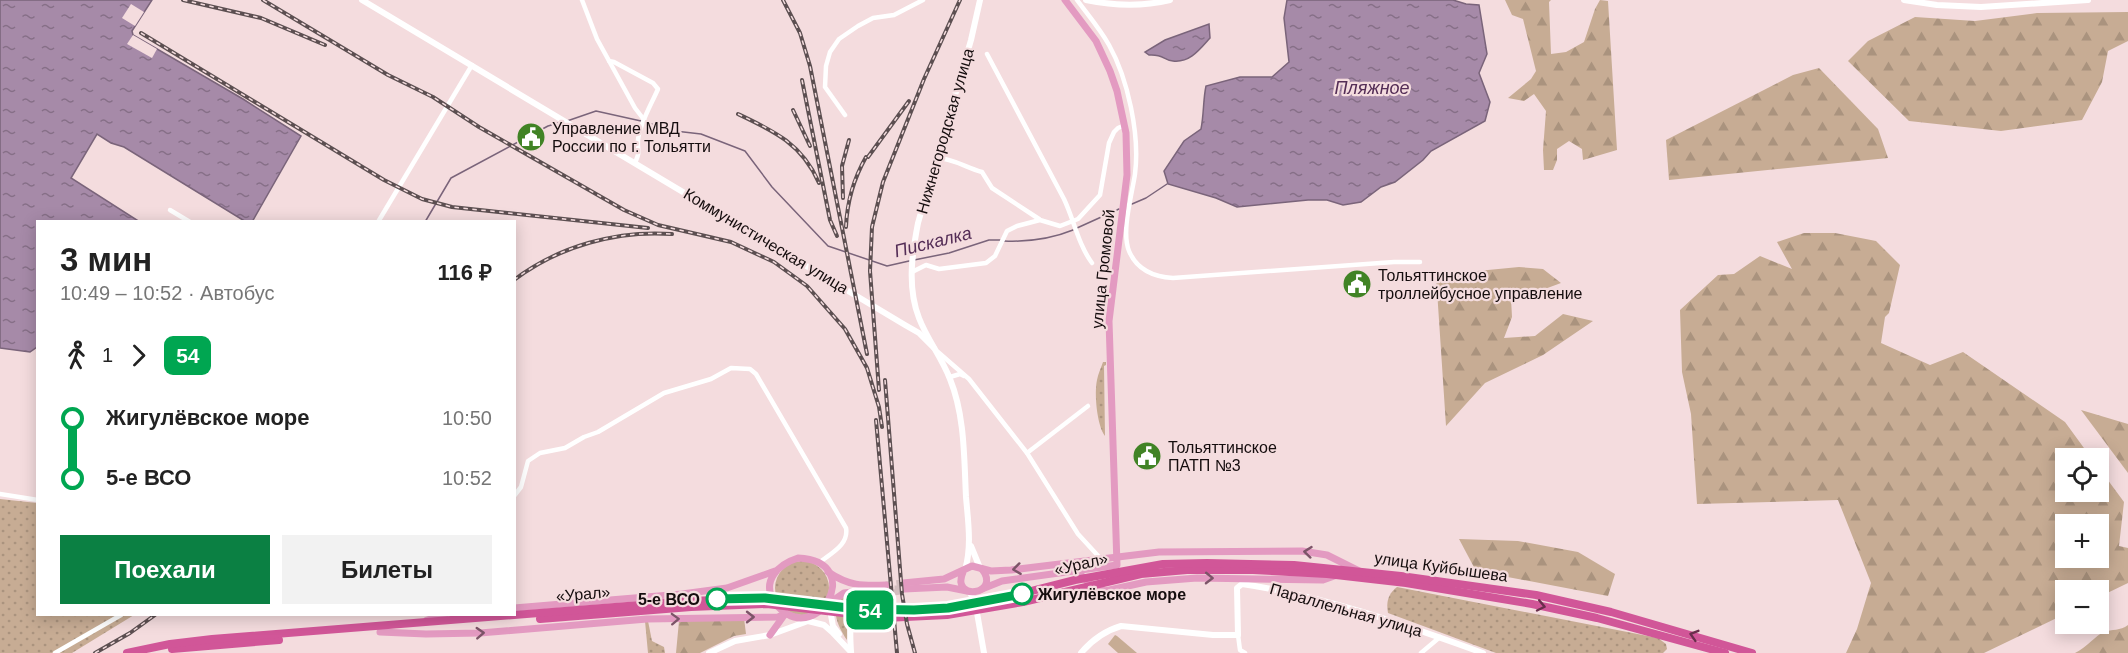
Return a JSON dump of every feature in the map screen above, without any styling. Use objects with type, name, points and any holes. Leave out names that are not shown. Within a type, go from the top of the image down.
[{"type":"highway","name":"«Урал»","points":[[127,653],[202,640],[413,623],[758,604],[855,616],[920,617],[975,612],[1115,579],[1164,571],[1363,572]]},
{"type":"highway","points":[[1327,571],[1337,575]]},
{"type":"highway","name":"улица Куйбышева","points":[[1363,572],[1536,595],[1611,612],[1751,653]]},
{"type":"highway","name":"улица Куйбышева","points":[[1337,575],[1406,583],[1532,604],[1597,618],[1725,653]]},
{"type":"highway","name":"«Урал»","points":[[151,653],[380,632],[460,622]]},
{"type":"main road","name":"Коммунистическая улица","points":[[362,0],[906,325],[919,333],[934,348]]},
{"type":"main road","name":"Нижнегородская улица","points":[[964,571],[969,540],[964,447],[959,405],[950,378],[919,318],[911,286],[912,253],[918,223],[971,40],[980,0]]},
{"type":"main road","name":"улица Громовой","points":[[1065,0],[1096,41],[1110,70],[1125,125],[1128,154],[1109,321],[1117,566],[1074,572]]},
{"type":"main road","points":[[1086,0],[1112,5],[1137,6],[1170,0]]},
{"type":"main road","points":[[1904,0],[1937,5],[1981,7],[2088,0]]},
{"type":"main road","name":"Нижнегородская улица","points":[[969,540],[973,554],[981,568]]},
{"type":"main road","name":"улица Куйбышева","points":[[981,568],[1011,570],[1159,552],[1302,551],[1327,555],[1363,572]]},
{"type":"main road","points":[[516,608],[728,588],[775,571],[787,561],[798,558],[809,558],[841,580],[854,585],[885,589]]},
{"type":"main road","points":[[979,626],[981,590],[987,579],[981,568],[972,566],[944,579],[903,587],[981,590],[1002,581],[1074,572]]},
{"type":"main road","points":[[775,571],[771,583],[773,600],[785,614],[794,619],[824,625],[851,652]]},
{"type":"main road","points":[[964,571],[961,582],[976,607],[984,653]]},
{"type":"main road","points":[[828,572],[833,588],[830,604],[833,626],[851,652]]},
{"type":"main road","name":"улица Куйбышева","points":[[1074,572],[1083,576],[1094,588],[1105,591],[1173,579],[1323,580],[1337,575]]},
{"type":"main road","name":"Параллельная улица","points":[[1238,636],[1237,588],[1242,584],[1265,587],[1346,607],[1483,653]]},
{"type":"main road","points":[[709,653],[735,641],[770,635],[808,621],[824,611],[844,593],[885,589]]},
{"type":"main road","points":[[851,652],[849,629],[854,611],[860,603],[885,589]]},
{"type":"main road","points":[[380,632],[480,633],[647,619],[769,617],[785,614]]},
{"type":"main road","points":[[770,635],[785,614]]},
{"type":"main road","points":[[413,623],[441,616]]},
{"type":"main road","points":[[769,617],[774,625],[770,635]]},
{"type":"main road","points":[[1081,653],[1093,639],[1121,626],[1238,636]]},
{"type":"street","points":[[582,0],[597,39],[645,121]]},
{"type":"street","points":[[845,115],[825,87],[826,66],[839,39],[873,18],[894,15],[923,0]]},
{"type":"street","points":[[1077,0],[1109,46],[1125,89],[1135,134],[1136,156],[1127,241],[1132,257],[1149,273],[1173,278],[1420,262]]},
{"type":"street","points":[[987,54],[1074,220],[1081,243],[1092,263]]},
{"type":"street","points":[[609,61],[654,83],[658,89],[638,140],[640,151],[635,163]]},
{"type":"street","points":[[379,220],[472,64]]},
{"type":"street","points":[[937,158],[946,158],[961,166],[982,172],[992,188],[1040,220],[1060,226],[1083,215],[1089,205],[1100,195],[1109,143],[1114,132],[1125,125]]},
{"type":"street","points":[[171,210],[187,220]]},
{"type":"street","points":[[912,272],[926,265],[939,269],[986,263],[995,256],[1007,231],[1040,220]]},
{"type":"street","name":"Коммунистическая улица","points":[[934,348],[969,379],[1027,453],[1078,534],[1101,559]]},
{"type":"street","points":[[516,494],[522,488],[528,461],[540,453],[565,448],[598,432],[664,393],[711,379],[731,368],[750,369],[756,374],[846,528],[847,535],[844,542],[819,563]]},
{"type":"street","points":[[950,378],[960,374],[969,379]]},
{"type":"street","points":[[1027,453],[1088,406]]},
{"type":"street","points":[[0,494],[36,500]]},
{"type":"street","points":[[55,653],[119,616]]},
{"type":"street","points":[[1238,636],[1240,650],[1245,653]]},
{"type":"street","points":[[1421,653],[1440,637]]},
{"type":"green space","points":[[1505,0],[1551,0],[1549,2],[1551,54],[1566,52],[1584,42],[1600,0],[1608,1],[1617,150],[1583,160],[1582,149],[1569,141],[1557,149],[1557,160],[1553,170],[1544,170],[1546,111],[1534,94],[1524,101],[1508,98],[1531,79],[1536,71],[1523,19],[1512,15]]},
{"type":"green space","points":[[2128,12],[2128,41],[2108,51],[2102,82],[2082,120],[2001,131],[1909,121],[1848,61],[1868,41],[1915,17],[1975,21],[2037,13]]},
{"type":"green space","points":[[1819,68],[1878,129],[1888,158],[1669,180],[1666,140],[1793,75]]},
{"type":"green space","points":[[1804,233],[1835,233],[1876,241],[1900,265],[1889,313],[1885,317],[1881,343],[1930,365],[1963,352],[2065,422],[2084,448],[2055,448],[2055,502],[2109,502],[2109,482],[2124,502],[2119,546],[2128,548],[2128,583],[2109,592],[2109,580],[2055,580],[2055,619],[1984,653],[1846,653],[1857,629],[1871,583],[1838,500],[1697,504],[1691,414],[1682,372],[1680,310],[1718,275],[1734,274],[1760,256],[1792,269],[1777,242]]},
{"type":"green space","points":[[1519,267],[1543,269],[1561,283],[1511,298],[1512,317],[1504,338],[1535,336],[1563,314],[1593,321],[1543,355],[1485,383],[1446,426],[1436,275]]},
{"type":"green space","points":[[1103,362],[1106,362],[1104,366],[1105,436],[1098,417],[1096,393],[1097,378]]},
{"type":"green space","points":[[2081,410],[2128,424],[2128,473]]},
{"type":"green space","points":[[0,499],[36,503],[36,616],[132,616],[72,653],[0,653]]},
{"type":"green space","points":[[1459,539],[1518,541],[1578,552],[1615,574],[1608,596],[1476,571]]},
{"type":"green space","points":[[797,561],[807,561],[821,569],[827,578],[829,588],[827,598],[821,607],[807,615],[797,615],[780,603],[775,593],[775,583],[787,566]]},
{"type":"green space","points":[[1397,587],[1658,638],[1666,644],[1667,649],[1663,653],[1496,653],[1388,613],[1388,599]]},
{"type":"green space","points":[[875,593],[861,600],[851,610],[847,620],[847,640],[836,615],[838,603],[842,598],[852,594]]},
{"type":"green space","points":[[744,618],[746,634],[734,636],[700,653],[676,653],[679,621]]},
{"type":"green space","points":[[645,621],[648,621],[652,641],[664,647],[665,653],[648,653]]},
{"type":"green space","points":[[2128,625],[2128,653],[2075,653],[2101,634],[2109,634],[2109,631]]},
{"type":"green space","points":[[1115,635],[1137,653],[1118,653],[1108,644]]},
{"type":"water","points":[[0,0],[152,0],[132,31],[133,35],[243,99],[301,136],[253,220],[243,220],[124,147],[111,143],[97,134],[71,178],[137,220],[36,220],[36,348],[30,352],[0,348]]},
{"type":"water","name":"Пляжное","points":[[1287,0],[1453,0],[1479,5],[1487,54],[1479,73],[1490,102],[1485,121],[1431,151],[1395,182],[1381,187],[1361,202],[1343,205],[1327,200],[1308,200],[1237,207],[1216,198],[1168,184],[1164,171],[1184,141],[1201,129],[1206,86],[1240,77],[1272,77],[1289,62],[1284,18]]},
{"type":"water","points":[[1209,24],[1210,38],[1190,58],[1179,61],[1170,60],[1145,52],[1165,40]]},
{"type":"pier","points":[[131,4],[144,12],[135,26],[122,18]]},
{"type":"pier","points":[[133,35],[157,49],[152,58],[127,44]]},
{"type":"waterway","name":"Пискалка","points":[[567,121],[596,111],[641,121]]},
{"type":"waterway","name":"Пискалка","points":[[426,220],[451,178],[548,126],[562,122]]},
{"type":"waterway","name":"Пискалка","points":[[645,122],[675,131],[701,134],[745,151],[772,187],[828,246],[887,266],[909,261]]},
{"type":"waterway","name":"Пискалка","points":[[1132,204],[1167,184]]},
{"type":"waterway","name":"Пискалка","points":[[1077,228],[1119,209]]},
{"type":"waterway","name":"Пискалка","points":[[1004,241],[1039,239],[1073,230]]},
{"type":"waterway","name":"Пискалка","points":[[914,260],[949,253],[989,240],[1000,240]]},
{"type":"tunnel","points":[[886,585],[903,583]]},
{"type":"tunnel","points":[[884,589],[904,589]]},
{"type":"tunnel","points":[[885,594],[903,591]]},
{"type":"railway","points":[[183,0],[261,18],[325,45]]},
{"type":"railway","points":[[263,0],[388,75],[433,97],[479,127],[624,210],[658,225],[731,242],[774,262],[807,286],[845,329],[867,368],[879,407],[882,427]]},
{"type":"railway","points":[[783,0],[800,33],[810,66],[867,354]]},
{"type":"railway","points":[[879,390],[870,271],[872,227],[883,182],[924,79],[960,0]]},
{"type":"railway","points":[[141,33],[384,180],[422,199],[452,207],[648,228]]},
{"type":"railway","points":[[802,80],[830,220],[837,236]]},
{"type":"railway","points":[[868,157],[909,101]]},
{"type":"railway","points":[[793,110],[810,146]]},
{"type":"railway","points":[[738,114],[786,140],[804,158],[819,183]]},
{"type":"railway","points":[[843,198],[842,166],[849,140]]},
{"type":"railway","points":[[846,227],[852,191],[866,157]]},
{"type":"railway","points":[[516,279],[550,258],[589,243],[630,235],[672,234]]},
{"type":"railway","points":[[885,380],[902,594],[915,653]]},
{"type":"railway","points":[[876,420],[897,653]]},
{"type":"railway","points":[[95,653],[154,616]]},
{"type":"bus line","name":"54","points":[[717,599],[765,598],[857,609],[914,610],[948,608],[1022,594]]},
{"type":"place","name":"Управление МВД России по г. Тольятти","points":[[531,137]]},
{"type":"place","name":"Тольяттинское троллейбусное управление","points":[[1357,284]]},
{"type":"place","name":"Тольяттинское ПАТП №3","points":[[1147,456]]},
{"type":"place","name":"Жигулёвское море","points":[[1022,594]]},
{"type":"place","name":"5-е ВСО","points":[[717,599]]}]
